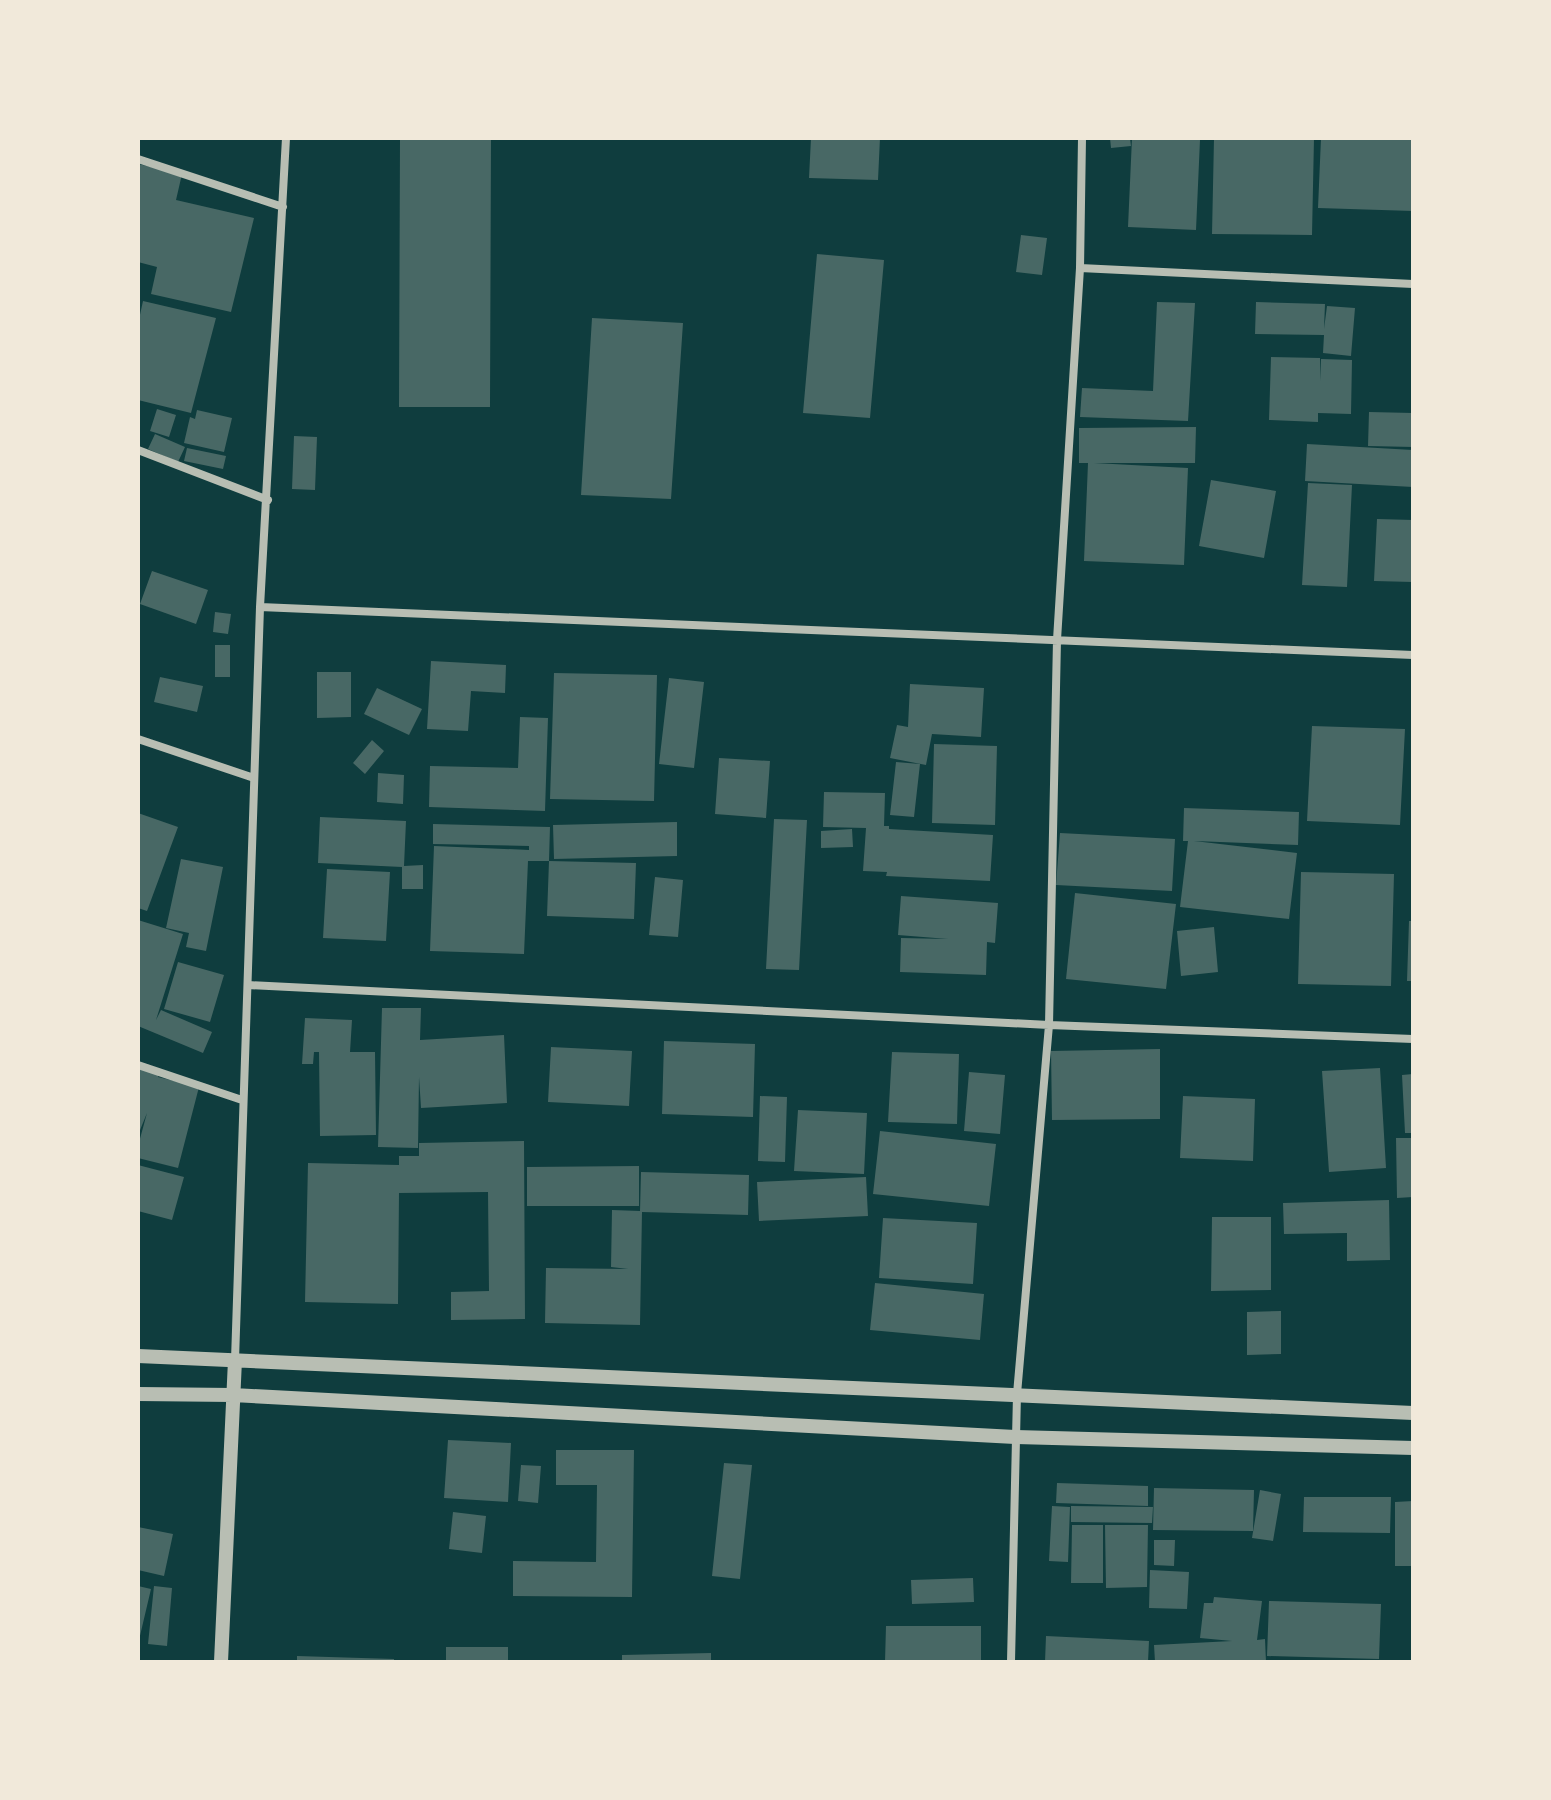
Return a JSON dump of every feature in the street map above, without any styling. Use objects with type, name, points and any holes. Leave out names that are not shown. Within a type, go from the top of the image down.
[{"type":"street","points":[[221,1662],[235,1360],[260,607],[286,138]]},
{"type":"street","points":[[1011,1662],[1017,1394],[1049,1025],[1057,640],[1080,268],[1082,138]]},
{"type":"street","points":[[138,159],[283,207]]},
{"type":"street","points":[[1080,268],[1413,284]]},
{"type":"street","points":[[138,450],[268,500]]},
{"type":"street","points":[[260,607],[1413,655]]},
{"type":"street","points":[[138,739],[254,778]]},
{"type":"street","points":[[248,985],[1049,1025],[1413,1039]]},
{"type":"street","points":[[138,1065],[242,1100]]},
{"type":"street","points":[[138,1356],[1413,1413]]},
{"type":"street","points":[[138,1394],[233,1395],[1015,1437],[1413,1448]]},
{"type":"building","points":[[400,138],[491,138],[490,407],[399,407]]},
{"type":"building","points":[[811,138],[880,138],[878,180],[809,178]]},
{"type":"building","points":[[1110,138],[1130,138],[1131,146],[1111,148]]},
{"type":"building","points":[[1132,138],[1200,140],[1196,230],[1128,227]]},
{"type":"building","points":[[1214,138],[1314,138],[1312,235],[1212,234]]},
{"type":"building","points":[[1321,138],[1413,138],[1413,211],[1318,208]]},
{"type":"building","points":[[138,164],[182,174],[176,200],[254,218],[231,312],[151,294],[157,267],[138,262]]},
{"type":"building","points":[[1021,235],[1047,238],[1042,275],[1016,272]]},
{"type":"building","points":[[817,254],[884,260],[870,418],[803,413]]},
{"type":"building","points":[[143,301],[216,318],[191,413],[138,400],[138,324]]},
{"type":"building","points":[[1157,302],[1195,303],[1188,421],[1080,417],[1082,388],[1153,391]]},
{"type":"building","points":[[1256,302],[1325,304],[1324,329],[1327,306],[1355,308],[1351,356],[1323,353],[1324,335],[1255,334]]},
{"type":"building","points":[[592,318],[683,323],[671,499],[581,495]]},
{"type":"building","points":[[1271,357],[1320,358],[1320,381],[1321,359],[1352,360],[1351,414],[1318,413],[1318,422],[1269,420]]},
{"type":"building","points":[[157,409],[176,415],[169,437],[150,431]]},
{"type":"building","points":[[197,410],[232,418],[224,452],[184,443],[190,417],[195,419]]},
{"type":"building","points":[[1369,412],[1413,413],[1413,447],[1368,446]]},
{"type":"building","points":[[1196,427],[1195,463],[1094,463],[1188,468],[1184,565],[1084,561],[1088,463],[1079,463],[1079,428]]},
{"type":"building","points":[[155,434],[185,447],[178,462],[148,449]]},
{"type":"building","points":[[294,436],[317,437],[315,490],[292,489]]},
{"type":"building","points":[[1307,444],[1413,450],[1413,487],[1305,481]]},
{"type":"building","points":[[187,448],[226,456],[223,469],[184,461]]},
{"type":"building","points":[[1211,480],[1276,491],[1264,558],[1199,546]]},
{"type":"building","points":[[1308,483],[1352,485],[1347,587],[1302,585]]},
{"type":"building","points":[[1377,519],[1413,520],[1413,582],[1374,581]]},
{"type":"building","points":[[152,571],[208,590],[196,624],[140,604]]},
{"type":"building","points":[[215,612],[231,614],[228,634],[213,632]]},
{"type":"building","points":[[215,645],[230,645],[230,677],[215,677]]},
{"type":"building","points":[[431,661],[506,665],[505,693],[471,691],[468,731],[427,729]]},
{"type":"building","points":[[317,672],[351,672],[351,717],[317,718]]},
{"type":"building","points":[[554,673],[657,675],[654,801],[550,799]]},
{"type":"building","points":[[160,677],[203,686],[197,712],[154,702]]},
{"type":"building","points":[[669,678],[704,682],[694,768],[659,764]]},
{"type":"building","points":[[910,684],[984,688],[981,737],[932,734],[926,765],[890,758],[897,725],[908,727]]},
{"type":"building","points":[[377,688],[422,709],[409,735],[364,714]]},
{"type":"building","points":[[520,717],[548,718],[545,811],[429,807],[430,766],[518,768]]},
{"type":"building","points":[[1312,726],[1405,729],[1400,825],[1307,821]]},
{"type":"building","points":[[372,740],[384,751],[365,774],[353,763]]},
{"type":"building","points":[[934,744],[997,746],[995,825],[932,823]]},
{"type":"building","points":[[719,758],[770,761],[766,818],[715,814]]},
{"type":"building","points":[[896,762],[920,764],[914,817],[890,815]]},
{"type":"building","points":[[378,773],[404,775],[403,804],[377,802]]},
{"type":"building","points":[[824,792],[885,793],[884,826],[889,826],[889,829],[993,835],[990,881],[886,876],[887,872],[863,871],[866,828],[823,827]]},
{"type":"building","points":[[1184,808],[1299,812],[1298,845],[1194,841],[1297,853],[1289,919],[1180,907],[1188,841],[1183,841]]},
{"type":"building","points":[[138,813],[178,827],[147,911],[138,908]]},
{"type":"building","points":[[320,817],[406,821],[404,866],[423,865],[423,889],[402,889],[402,867],[318,863]]},
{"type":"building","points":[[774,819],[807,820],[799,970],[766,969]]},
{"type":"building","points":[[677,822],[677,856],[554,859],[553,825]]},
{"type":"building","points":[[433,824],[550,827],[549,861],[528,861],[524,954],[430,951],[434,846],[529,850],[529,846],[433,844]]},
{"type":"building","points":[[852,829],[853,847],[821,848],[821,831]]},
{"type":"building","points":[[1060,833],[1175,839],[1172,891],[1056,885]]},
{"type":"building","points":[[181,859],[223,867],[206,951],[186,947],[189,933],[166,928]]},
{"type":"building","points":[[549,861],[636,863],[634,919],[547,916]]},
{"type":"building","points":[[327,869],[390,872],[386,941],[323,938]]},
{"type":"building","points":[[1301,872],[1394,874],[1391,986],[1298,984]]},
{"type":"building","points":[[655,877],[683,880],[678,937],[649,935]]},
{"type":"building","points":[[1075,893],[1176,904],[1166,989],[1066,979]]},
{"type":"building","points":[[901,896],[998,903],[995,943],[987,942],[986,975],[900,972],[901,938],[948,939],[898,935]]},
{"type":"building","points":[[138,920],[183,934],[156,1020],[161,1010],[212,1032],[203,1053],[138,1026]]},
{"type":"building","points":[[1409,921],[1413,921],[1413,981],[1407,981]]},
{"type":"building","points":[[1214,927],[1218,972],[1181,976],[1177,931]]},
{"type":"building","points":[[178,962],[224,975],[210,1022],[164,1009]]},
{"type":"building","points":[[382,1008],[421,1008],[420,1040],[504,1035],[507,1103],[421,1108],[419,1077],[418,1148],[378,1147]]},
{"type":"building","points":[[305,1018],[352,1020],[350,1052],[375,1052],[376,1135],[320,1136],[319,1052],[314,1052],[313,1064],[302,1064]]},
{"type":"building","points":[[664,1041],[755,1044],[753,1117],[662,1114]]},
{"type":"building","points":[[551,1047],[632,1051],[629,1106],[548,1102]]},
{"type":"building","points":[[1160,1049],[1160,1119],[1052,1120],[1051,1051]]},
{"type":"building","points":[[892,1052],[959,1054],[957,1124],[888,1122]]},
{"type":"building","points":[[138,1064],[160,1072],[158,1077],[199,1087],[178,1168],[138,1158],[147,1113],[138,1135]]},
{"type":"building","points":[[1380,1068],[1386,1168],[1329,1172],[1322,1071]]},
{"type":"building","points":[[969,1072],[1005,1075],[1000,1134],[964,1131]]},
{"type":"building","points":[[1413,1074],[1413,1133],[1405,1133],[1402,1075]]},
{"type":"building","points":[[760,1096],[787,1097],[785,1162],[758,1161]]},
{"type":"building","points":[[1183,1096],[1255,1099],[1253,1161],[1180,1158]]},
{"type":"building","points":[[798,1110],[867,1113],[864,1174],[794,1171]]},
{"type":"building","points":[[880,1131],[996,1144],[989,1206],[873,1194]]},
{"type":"building","points":[[1396,1138],[1413,1138],[1413,1197],[1397,1198]]},
{"type":"building","points":[[524,1141],[525,1319],[451,1320],[451,1292],[489,1291],[488,1192],[399,1193],[398,1304],[305,1302],[308,1163],[399,1165],[399,1156],[419,1156],[419,1143]]},
{"type":"building","points":[[138,1165],[184,1177],[172,1220],[138,1211]]},
{"type":"building","points":[[639,1166],[639,1206],[527,1206],[527,1167]]},
{"type":"building","points":[[641,1172],[749,1175],[748,1215],[642,1212],[640,1325],[545,1323],[546,1268],[628,1269],[611,1267],[612,1210],[640,1211]]},
{"type":"building","points":[[866,1177],[868,1216],[759,1221],[757,1182]]},
{"type":"building","points":[[1389,1200],[1390,1260],[1347,1261],[1347,1233],[1284,1234],[1283,1203]]},
{"type":"building","points":[[1212,1217],[1271,1217],[1271,1290],[1211,1291]]},
{"type":"building","points":[[883,1218],[977,1223],[973,1284],[879,1278]]},
{"type":"building","points":[[875,1283],[984,1294],[980,1340],[870,1330]]},
{"type":"building","points":[[1281,1311],[1281,1354],[1247,1355],[1247,1312]]},
{"type":"building","points":[[448,1440],[511,1443],[508,1502],[444,1498]]},
{"type":"building","points":[[556,1450],[634,1450],[632,1597],[513,1596],[513,1561],[596,1562],[597,1485],[556,1485]]},
{"type":"building","points":[[724,1463],[752,1465],[740,1579],[712,1576]]},
{"type":"building","points":[[521,1465],[541,1466],[538,1503],[518,1501]]},
{"type":"building","points":[[1057,1483],[1148,1486],[1148,1506],[1056,1503]]},
{"type":"building","points":[[1154,1488],[1254,1490],[1253,1531],[1153,1530]]},
{"type":"building","points":[[1260,1490],[1281,1494],[1273,1541],[1252,1538]]},
{"type":"building","points":[[1304,1497],[1391,1497],[1390,1533],[1303,1532]]},
{"type":"building","points":[[1413,1501],[1413,1566],[1395,1566],[1395,1502]]},
{"type":"building","points":[[1052,1506],[1070,1507],[1068,1562],[1049,1561]]},
{"type":"building","points":[[1071,1506],[1153,1507],[1152,1523],[1071,1522]]},
{"type":"building","points":[[453,1512],[486,1516],[482,1553],[449,1549]]},
{"type":"building","points":[[1072,1525],[1103,1525],[1103,1583],[1071,1583]]},
{"type":"building","points":[[1105,1525],[1148,1525],[1147,1587],[1106,1588]]},
{"type":"building","points":[[138,1527],[173,1534],[164,1576],[138,1570]]},
{"type":"building","points":[[1154,1540],[1175,1540],[1174,1566],[1154,1565]]},
{"type":"building","points":[[1150,1570],[1189,1572],[1187,1609],[1149,1608]]},
{"type":"building","points":[[973,1578],[974,1602],[912,1604],[911,1580]]},
{"type":"building","points":[[138,1586],[151,1589],[139,1640],[138,1640]]},
{"type":"building","points":[[154,1586],[172,1588],[167,1646],[148,1644]]},
{"type":"building","points":[[1214,1597],[1262,1601],[1257,1640],[1265,1639],[1266,1662],[1155,1662],[1154,1645],[1232,1641],[1200,1638],[1204,1603],[1213,1603]]},
{"type":"building","points":[[1269,1601],[1381,1604],[1379,1659],[1267,1656]]},
{"type":"building","points":[[886,1626],[981,1626],[981,1662],[885,1662]]},
{"type":"building","points":[[1046,1636],[1149,1641],[1148,1662],[1045,1662]]},
{"type":"building","points":[[446,1647],[508,1647],[508,1662],[446,1662]]},
{"type":"building","points":[[711,1653],[711,1662],[622,1662],[622,1655]]},
{"type":"building","points":[[297,1656],[394,1659],[394,1662],[297,1662]]}]
